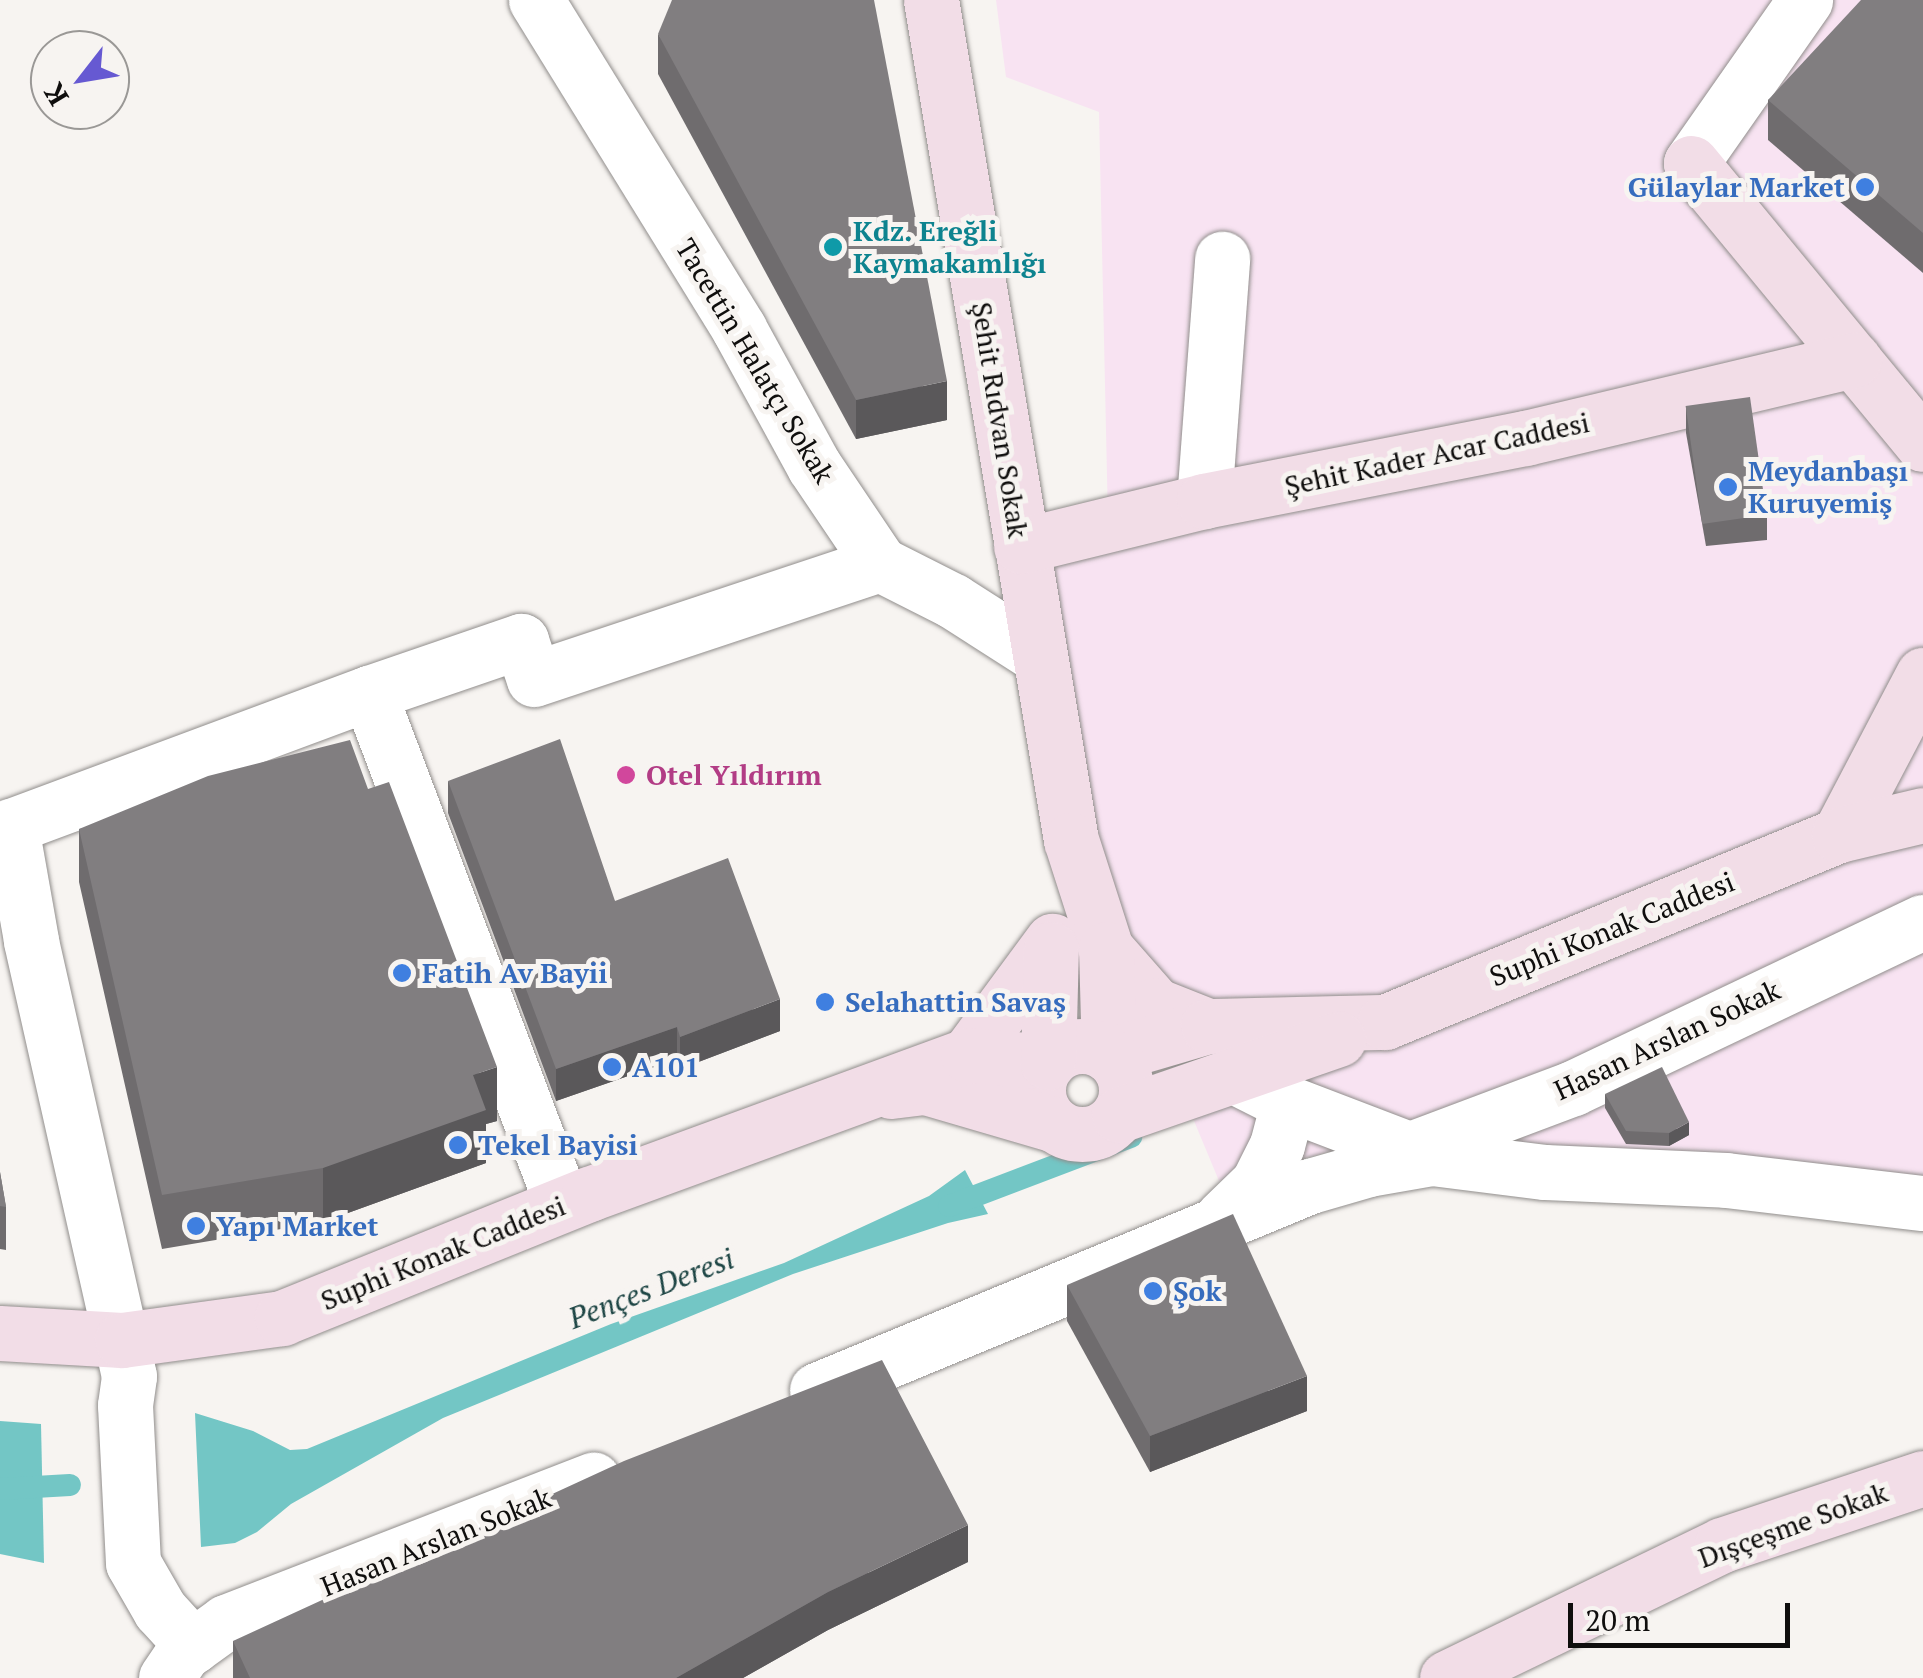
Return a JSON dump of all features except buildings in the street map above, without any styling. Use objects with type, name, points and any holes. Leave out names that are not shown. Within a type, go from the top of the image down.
[{"type":"street","name":"Tacettin Halatçı Sokak","points":[[536,0],[739,329],[814,466],[880,564],[953,601],[1039,656]]},
{"type":"street","name":"Şehit Rıdvan Sokak","points":[[931,0],[1071,840],[1106,950],[1109,1055]]},
{"type":"street","points":[[1805,0],[1691,163],[1923,444]]},
{"type":"street","points":[[1204,501],[1222,260]]},
{"type":"street","name":"Şehit Kader Acar Caddesi","points":[[1021,546],[1204,501],[1526,438],[1854,360]]},
{"type":"street","points":[[180,1662],[160,1610],[133,1563],[125,1405],[129,1376],[5,828],[521,640],[534,680],[880,564]]},
{"type":"street","points":[[1840,835],[1923,676]]},
{"type":"street","points":[[369,693],[562,1204]]},
{"type":"street","name":"Suphi Konak Caddesi","points":[[872,1092],[926,1087],[1052,1124],[1066,1132],[1095,1133],[1119,1115],[1385,1022],[1840,835],[1923,814]]},
{"type":"street","name":"Şehit Rıdvan Sokak","points":[[1048,1062],[1051,949],[1071,840]]},
{"type":"street","name":"Hasan Arslan Sokak","points":[[767,1410],[1220,1220],[1310,1186],[1420,1154],[1573,1088],[1923,922]]},
{"type":"street","name":"Şehit Rıdvan Sokak","points":[[968,1056],[1051,949]]},
{"type":"street","name":"Şehit Rıdvan Sokak","points":[[1106,950],[1155,1005],[1208,1026]]},
{"type":"street","name":"Suphi Konak Caddesi","points":[[0,1334],[122,1340],[282,1318],[784,1119],[968,1056],[1048,1062],[1058,1052],[1084,1045],[1109,1055],[1208,1026],[1385,1022]]},
{"type":"street","points":[[1109,1055],[1126,1080],[1119,1115]]},
{"type":"street","points":[[1048,1062],[1037,1087],[1038,1100],[1052,1124]]},
{"type":"street","name":"Hasan Arslan Sokak","points":[[1234,1076],[1288,1104],[1420,1154],[1546,1172],[1726,1180],[1923,1204]]},
{"type":"street","name":"Hasan Arslan Sokak","points":[[1220,1220],[1258,1183],[1277,1145],[1288,1104]]},
{"type":"street","name":"Hasan Arslan Sokak","points":[[180,1662],[226,1622],[641,1461]]},
{"type":"street","name":"Dışçeşme Sokak","points":[[1448,1678],[1722,1546],[1923,1478]]},
{"type":"shaded area","points":[[996,0],[1923,0],[1923,1201],[1716,1160],[1407,1131],[1219,1181],[1077,839],[1031,551],[1108,521],[1099,112],[1006,77]]},
{"type":"water","points":[[965,1170],[988,1214],[948,1223],[793,1274],[443,1418],[291,1504],[257,1532],[235,1543],[201,1547],[195,1413],[253,1431],[290,1450],[307,1449],[611,1324],[784,1263],[929,1196]]},
{"type":"water","points":[[0,1421],[41,1424],[44,1563],[0,1554]]},
{"type":"waterway","name":"Pençes Deresi","points":[[949,1206],[1131,1137]]},
{"type":"waterway","name":"Pençes Deresi","points":[[0,1489],[70,1485]]},
{"type":"place","name":"Gülaylar Market","points":[[1865,187]]},
{"type":"place","name":"Kdz. Ereğli Kaymakamlığı","points":[[833,247]]},
{"type":"place","name":"Meydanbaşı Kuruyemiş","points":[[1728,487]]},
{"type":"place","name":"Otel Yıldırım","points":[[626,775]]},
{"type":"place","name":"Fatih Av Bayii","points":[[402,973]]},
{"type":"place","name":"Selahattin Savaş","points":[[825,1002]]},
{"type":"place","name":"A101","points":[[612,1067]]},
{"type":"place","name":"Tekel Bayisi","points":[[458,1145]]},
{"type":"place","name":"Yapı Market","points":[[196,1226]]},
{"type":"place","name":"Şok","points":[[1153,1291]]}]
